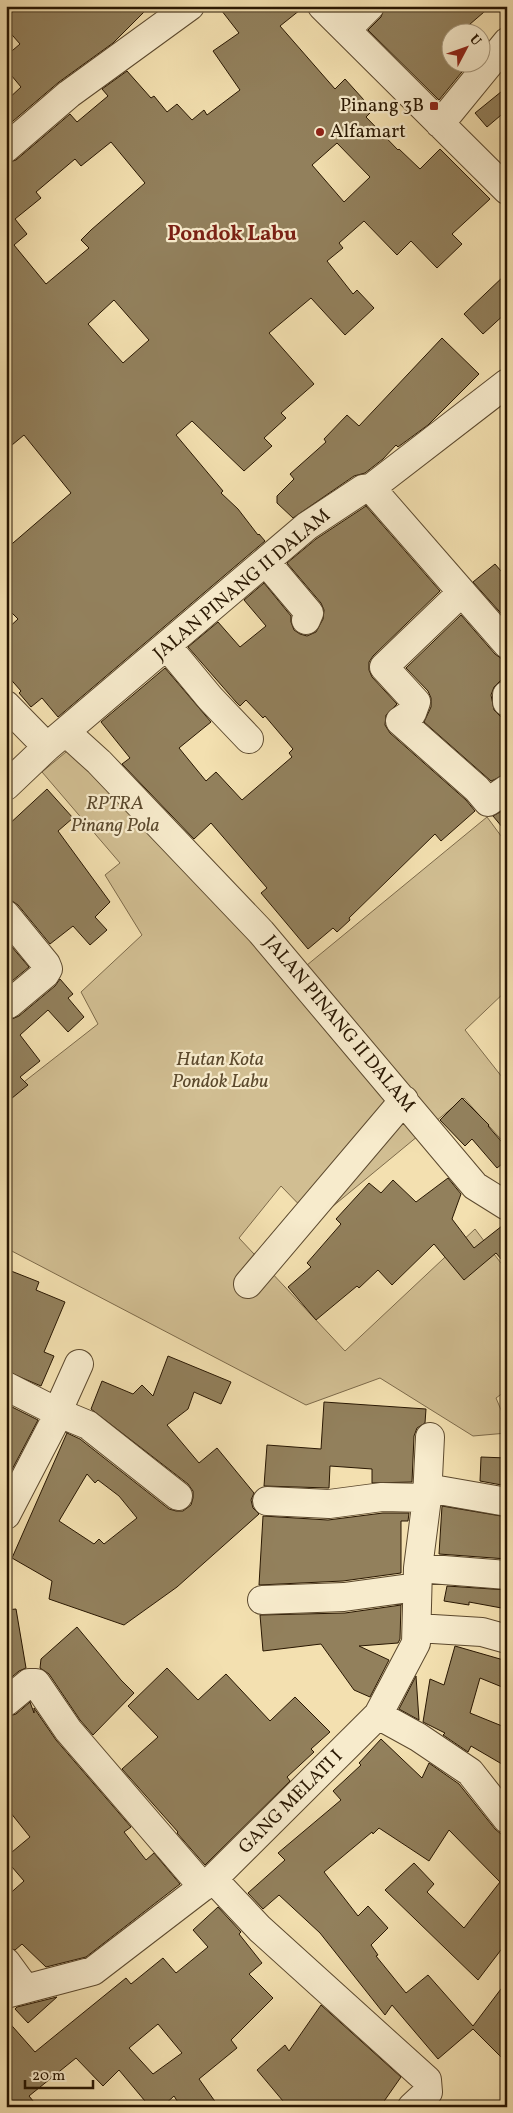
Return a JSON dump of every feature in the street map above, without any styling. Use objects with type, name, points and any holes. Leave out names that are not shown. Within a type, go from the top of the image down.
[{"type":"street","points":[[6,148],[69,94],[190,6]]},
{"type":"street","points":[[322,6],[507,190]]},
{"type":"street","points":[[346,30],[370,6]]},
{"type":"street","points":[[440,124],[507,42]]},
{"type":"street","name":"JALAN PINANG II DALAM","points":[[6,786],[307,526],[363,489],[371,488],[503,394]]},
{"type":"street","points":[[371,488],[507,644]]},
{"type":"street","points":[[266,562],[309,612],[306,620]]},
{"type":"street","points":[[461,593],[384,667],[416,702],[412,713],[400,721],[488,802],[507,789]]},
{"type":"street","points":[[167,646],[210,698],[249,739]]},
{"type":"street","points":[[507,695],[507,702]]},
{"type":"street","points":[[6,705],[57,740]]},
{"type":"street","name":"JALAN PINANG II DALAM","points":[[57,740],[99,762],[261,932],[475,1186],[507,1206]]},
{"type":"street","points":[[6,916],[46,964],[48,969],[45,974],[9,1004]]},
{"type":"street","points":[[248,1284],[404,1100]]},
{"type":"street","points":[[6,1515],[59,1413],[61,1404],[79,1364]]},
{"type":"street","points":[[6,1386],[59,1413],[88,1425],[178,1496]]},
{"type":"street","name":"GANG MELATI I","points":[[16,1991],[93,1971],[208,1883],[378,1715],[416,1643],[418,1577],[427,1493],[430,1437]]},
{"type":"street","points":[[267,1501],[329,1504],[427,1493],[507,1502]]},
{"type":"street","points":[[262,1600],[344,1597],[418,1577],[507,1575]]},
{"type":"street","points":[[417,1628],[482,1632],[507,1639]]},
{"type":"street","points":[[6,1702],[29,1683],[36,1683],[68,1730],[208,1883],[427,2080],[428,2092],[412,2107]]},
{"type":"street","points":[[378,1715],[418,1737],[470,1772],[507,1820]]},
{"type":"street","points":[[6,1962],[16,1991]]},
{"type":"green space","name":"Hutan Kota Pondok Labu","points":[[84,737],[301,970],[487,817],[507,844],[507,990],[465,1030],[502,1077],[507,1074],[507,1146],[464,1098],[315,1221],[281,1186],[239,1238],[345,1351],[475,1229],[507,1271],[507,1390],[496,1398],[507,1424],[507,1433],[473,1436],[380,1378],[306,1405],[6,1248],[6,1096],[98,1024],[81,992],[142,935],[105,875],[120,863],[42,772]]},
{"type":"building","points":[[6,6],[150,6],[113,43],[59,82],[6,127],[6,101],[21,87],[6,69],[6,56],[20,44],[6,28]]},
{"type":"building","points":[[218,6],[305,6],[280,26],[335,89],[345,79],[373,110],[366,117],[398,150],[420,169],[440,149],[490,199],[452,234],[462,244],[437,268],[411,241],[397,255],[364,221],[339,243],[343,248],[327,261],[353,294],[357,290],[374,308],[345,335],[311,298],[269,333],[314,384],[281,413],[286,418],[264,438],[272,446],[244,471],[192,421],[176,435],[223,491],[221,493],[238,509],[265,541],[58,717],[42,698],[31,707],[19,693],[21,691],[6,674],[6,630],[18,619],[6,607],[6,549],[71,493],[24,435],[6,450],[6,163],[16,160],[70,114],[77,122],[108,96],[102,89],[127,71],[151,98],[154,96],[167,112],[177,104],[192,120],[204,110],[207,115],[240,90],[213,51],[239,33]],"holes":[[[111,142],[145,183],[81,240],[89,248],[46,284],[14,245],[27,234],[15,219],[41,198],[36,192],[75,159],[81,166]],[[337,143],[370,177],[344,202],[312,165]],[[114,300],[149,340],[123,363],[88,324]]]},
{"type":"building","points":[[385,6],[491,6],[472,22],[440,22],[440,72],[462,72],[439,100],[368,30],[381,17]]},
{"type":"building","points":[[507,87],[507,110],[487,127],[475,113]]},
{"type":"building","points":[[507,273],[507,312],[483,334],[464,314]]},
{"type":"building","points":[[442,338],[479,374],[428,425],[398,447],[396,445],[383,459],[365,473],[354,476],[293,518],[277,503],[277,496],[294,479],[290,474],[326,442],[324,439],[347,415],[359,426]]},
{"type":"building","points":[[366,506],[440,591],[369,662],[369,670],[372,677],[397,704],[386,715],[385,725],[390,733],[466,800],[475,811],[441,841],[435,834],[337,932],[333,928],[308,949],[261,893],[267,888],[211,823],[194,839],[122,764],[130,758],[101,722],[165,668],[211,722],[179,748],[206,781],[216,772],[242,800],[292,757],[289,753],[293,749],[265,716],[263,718],[246,700],[240,706],[188,647],[218,622],[240,647],[266,626],[244,600],[264,583],[291,616],[294,630],[307,636],[316,632],[323,619],[324,610],[321,603],[287,563],[316,539]]},
{"type":"building","points":[[495,564],[507,578],[507,620],[473,582]]},
{"type":"building","points":[[461,615],[495,654],[502,659],[507,659],[507,679],[500,681],[494,687],[491,695],[494,710],[500,716],[507,718],[507,774],[491,781],[424,722],[431,707],[431,698],[428,691],[406,668]]},
{"type":"building","points":[[47,789],[73,818],[58,831],[110,902],[95,917],[107,930],[90,945],[73,926],[50,944],[18,905],[6,900],[6,827]]},
{"type":"building","points":[[507,808],[507,833],[493,816]]},
{"type":"building","points":[[6,940],[29,967],[6,986]]},
{"type":"building","points":[[60,979],[73,994],[68,998],[84,1017],[68,1032],[48,1010],[20,1035],[40,1061],[20,1077],[28,1085],[6,1103],[6,1019],[19,1016],[55,986]]},
{"type":"building","points":[[462,1098],[489,1125],[507,1148],[507,1160],[497,1168],[472,1139],[465,1146],[440,1120]]},
{"type":"building","points":[[448,1178],[461,1194],[452,1219],[474,1248],[507,1222],[507,1266],[496,1253],[464,1280],[434,1244],[392,1285],[378,1270],[359,1288],[357,1286],[316,1320],[288,1287],[311,1267],[307,1263],[341,1224],[336,1219],[369,1183],[381,1193],[393,1180],[416,1202]]},
{"type":"building","points":[[6,1269],[39,1282],[36,1290],[65,1302],[44,1352],[54,1356],[41,1386],[6,1371]]},
{"type":"building","points":[[168,1356],[231,1382],[221,1404],[194,1392],[188,1409],[167,1425],[199,1463],[217,1448],[254,1493],[251,1500],[253,1508],[259,1514],[177,1587],[124,1625],[49,1599],[52,1581],[12,1558],[67,1433],[80,1439],[169,1509],[183,1511],[191,1505],[193,1491],[188,1484],[91,1409],[102,1381],[133,1394],[142,1385],[153,1396]],"holes":[[[87,1474],[95,1483],[98,1480],[119,1496],[137,1518],[104,1544],[99,1539],[94,1544],[59,1521]]]},
{"type":"building","points":[[324,1402],[426,1409],[425,1423],[417,1428],[414,1436],[412,1482],[372,1483],[372,1469],[330,1466],[329,1488],[264,1486],[267,1445],[321,1449]]},
{"type":"building","points":[[6,1404],[38,1420],[6,1481]]},
{"type":"building","points":[[481,1457],[507,1458],[507,1486],[480,1481]]},
{"type":"building","points":[[442,1506],[507,1517],[507,1559],[439,1554]]},
{"type":"building","points":[[383,1513],[409,1513],[408,1521],[401,1521],[401,1573],[343,1581],[259,1585],[263,1516],[328,1520]]},
{"type":"building","points":[[447,1586],[507,1590],[507,1609],[469,1602],[469,1605],[444,1601]]},
{"type":"building","points":[[401,1605],[400,1639],[398,1643],[359,1646],[389,1660],[370,1697],[354,1690],[321,1644],[263,1651],[260,1615],[345,1613]]},
{"type":"building","points":[[16,1609],[26,1668],[19,1671],[6,1682],[6,1610]]},
{"type":"building","points":[[77,1627],[134,1693],[93,1735],[80,1720],[49,1674],[40,1668],[41,1659]]},
{"type":"building","points":[[455,1646],[507,1661],[507,1689],[480,1678],[470,1713],[507,1728],[507,1767],[471,1746],[468,1752],[443,1735],[445,1733],[423,1722],[430,1679],[444,1685]]},
{"type":"building","points":[[167,1668],[198,1700],[226,1674],[270,1721],[295,1697],[330,1732],[311,1749],[314,1752],[287,1777],[290,1781],[205,1865],[122,1769],[158,1737],[128,1706]]},
{"type":"building","points":[[416,1676],[419,1720],[399,1709]]},
{"type":"building","points":[[30,1702],[34,1713],[34,1708],[56,1740],[131,1827],[124,1832],[146,1860],[154,1853],[180,1884],[86,1957],[46,1967],[22,1944],[15,1950],[6,1947],[6,1897],[24,1881],[6,1860],[6,1857],[30,1837],[6,1807],[6,1717],[16,1714]]},
{"type":"building","points":[[381,1739],[422,1778],[429,1763],[459,1784],[495,1829],[507,1839],[507,1942],[478,1980],[385,1890],[414,1863],[434,1884],[427,1892],[464,1928],[500,1882],[449,1830],[429,1861],[379,1828],[324,1872],[358,1916],[368,1906],[388,1928],[371,1945],[378,1955],[376,1956],[406,1993],[428,1975],[473,2026],[507,1981],[507,2063],[473,2029],[438,2059],[392,2005],[385,2015],[320,1933],[279,1895],[263,1909],[248,1893],[285,1860],[278,1853],[341,1800],[333,1791],[361,1765],[359,1763]]},
{"type":"building","points":[[218,1907],[241,1932],[239,1934],[262,1963],[249,1974],[273,1998],[231,2040],[237,2048],[199,2079],[219,2107],[181,2107],[174,2096],[162,2107],[150,2107],[119,2070],[103,2086],[76,2058],[29,2096],[38,2107],[6,2107],[6,2078],[11,2074],[6,2019],[35,2052],[126,1978],[131,1984],[163,1958],[176,1973],[208,1947],[193,1930]],"holes":[[[158,2024],[182,2053],[153,2074],[129,2048]]]},
{"type":"building","points":[[57,1997],[28,2023],[15,2009],[17,2007]]},
{"type":"building","points":[[321,2005],[401,2077],[380,2107],[288,2107],[257,2070],[285,2045],[289,2051]]},
{"type":"place","name":"Pinang 3B","points":[[434,106]]},
{"type":"place","name":"Alfamart","points":[[320,132]]},
{"type":"district","name":"Pondok Labu","points":[[232,234]]},
{"type":"park label","name":"RPTRA Pinang Pola","points":[[115,815]]}]
